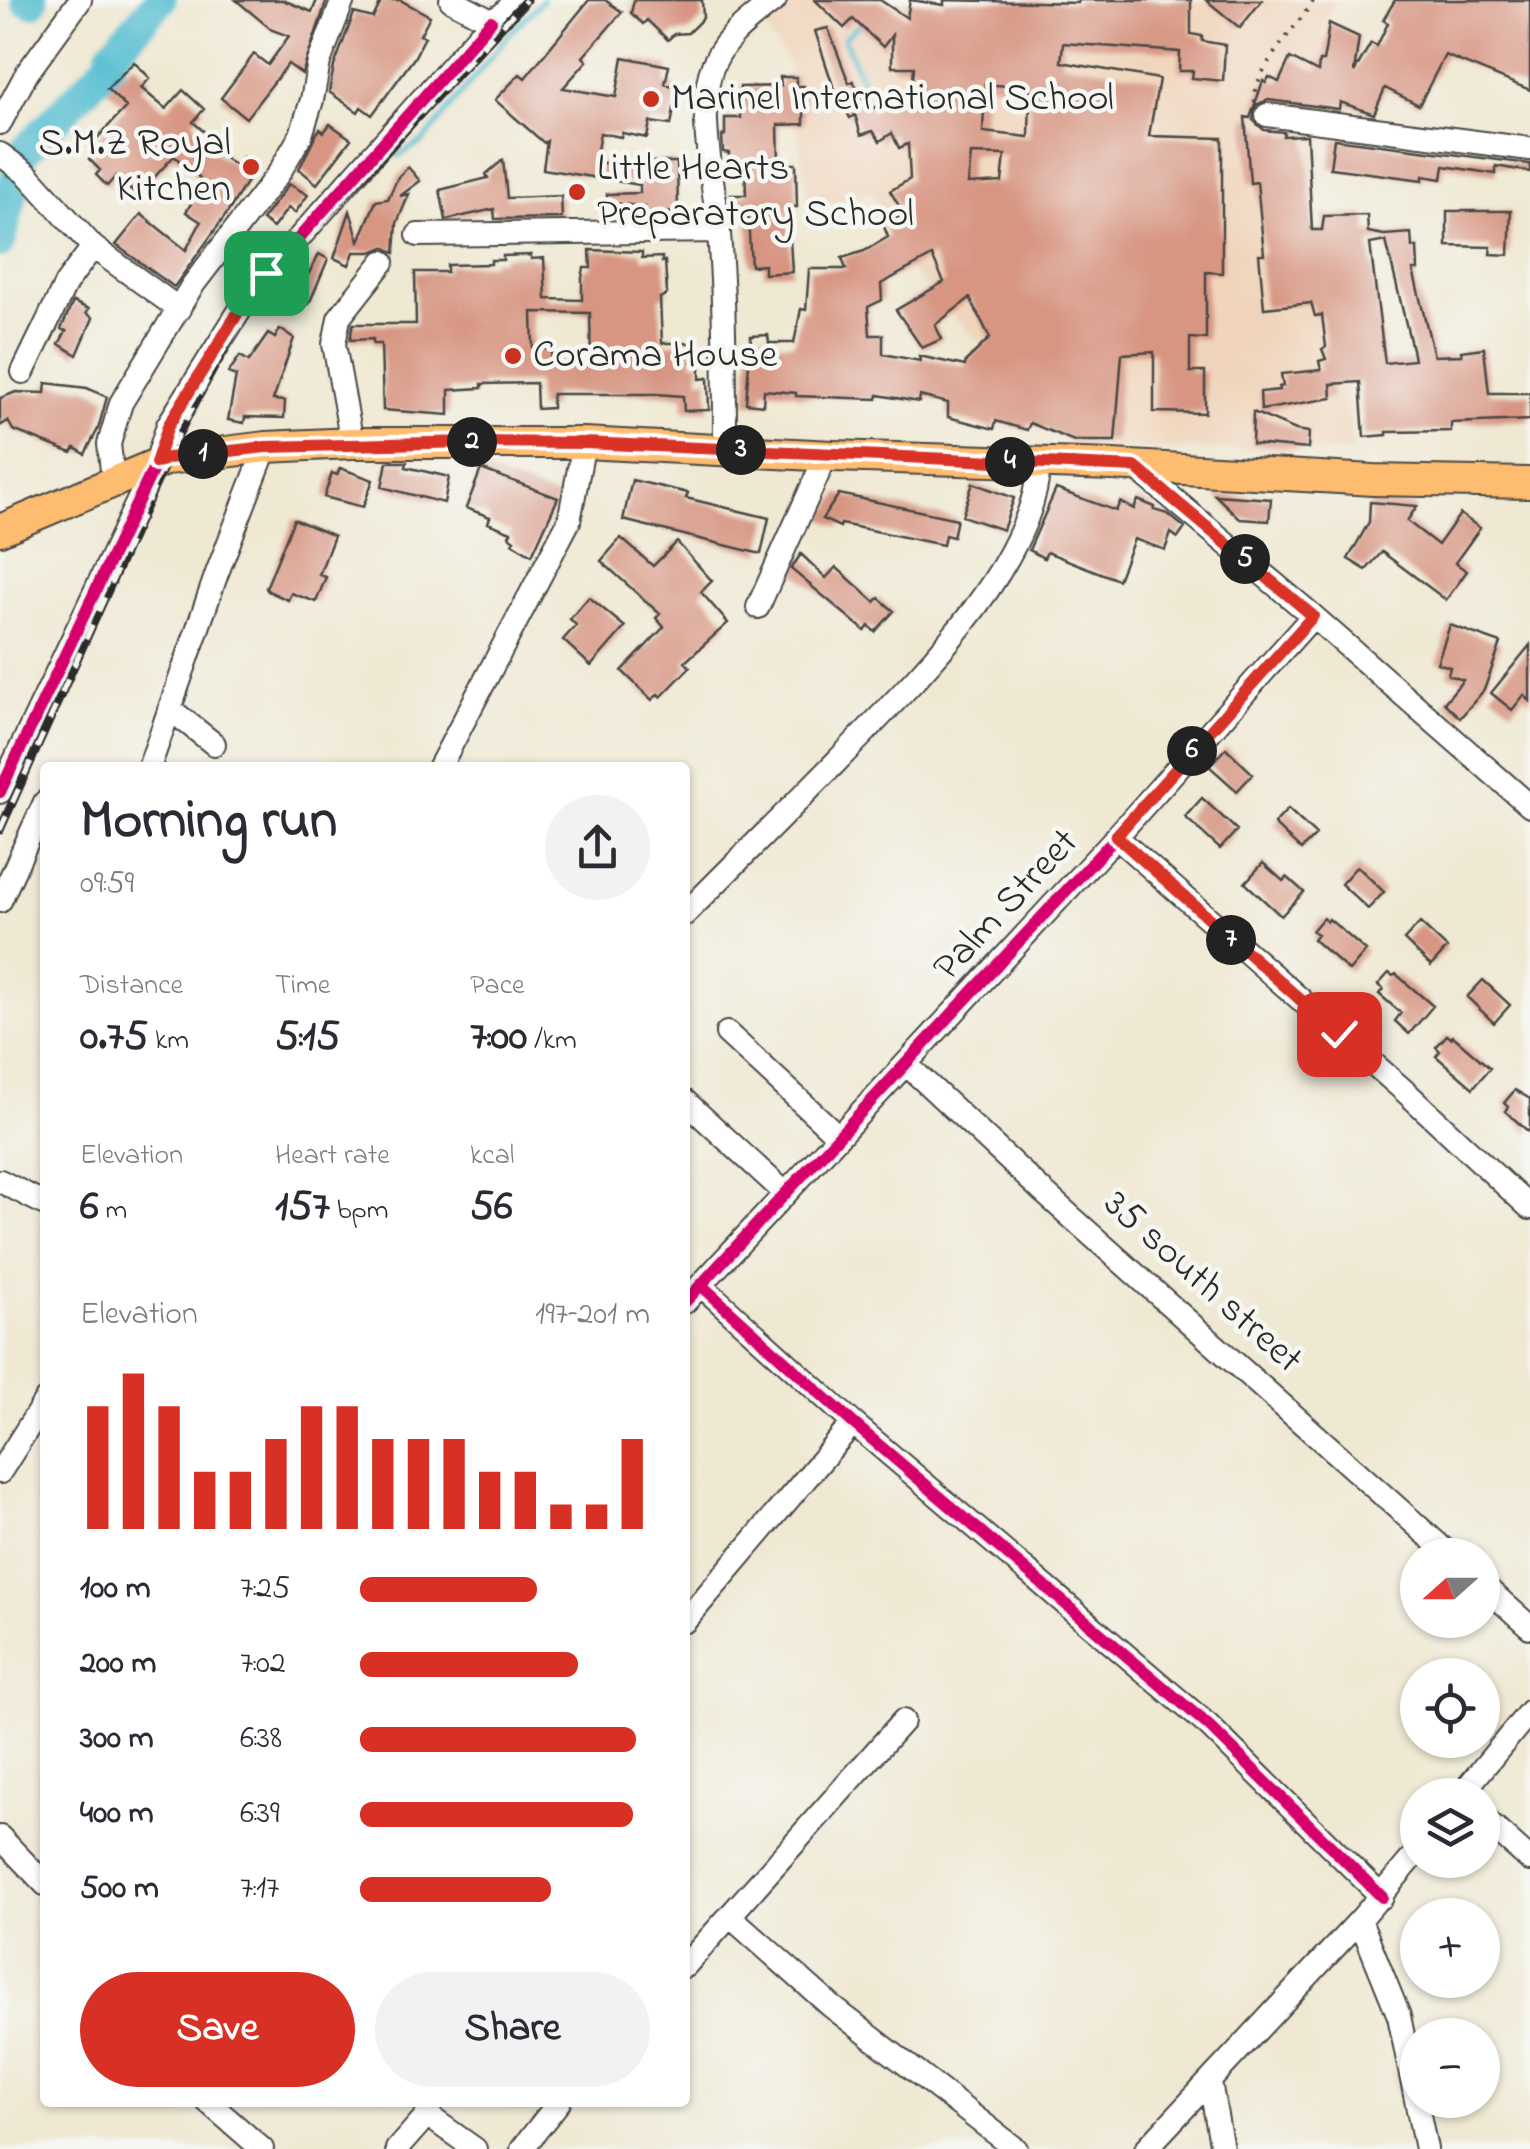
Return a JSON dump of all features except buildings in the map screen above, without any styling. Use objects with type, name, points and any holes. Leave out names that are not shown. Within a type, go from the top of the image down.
[{"type":"main road","points":[[0,530],[168,458],[266,447],[352,443],[584,443],[1372,480],[1530,483]]},
{"type":"street","points":[[0,123],[27,73],[80,0]]},
{"type":"street","points":[[113,479],[109,444],[121,403],[192,286],[279,172],[301,135],[319,62],[343,0]]},
{"type":"street","points":[[450,0],[491,22]]},
{"type":"street","points":[[0,792],[156,463],[168,426],[252,290],[491,22],[516,0]]},
{"type":"street","points":[[725,450],[719,232],[708,136],[710,75],[719,52],[733,35],[774,0]]},
{"type":"street","points":[[1267,116],[1530,150]]},
{"type":"street","points":[[0,154],[26,174],[93,247],[179,309]]},
{"type":"street","points":[[418,234],[719,232]]},
{"type":"street","points":[[23,372],[66,283],[93,247]]},
{"type":"street","points":[[352,443],[334,344],[339,318],[383,262]]},
{"type":"street","points":[[442,762],[569,521],[584,443]]},
{"type":"street","points":[[151,762],[216,573],[266,447]]},
{"type":"street","points":[[758,607],[826,456]]},
{"type":"street","points":[[690,909],[888,708],[953,636],[1005,563],[1030,510],[1039,464]]},
{"type":"street","points":[[1135,467],[1530,806]]},
{"type":"street","name":"Palm Street","points":[[693,1294],[1116,836],[1313,616]]},
{"type":"street","points":[[170,709],[214,744]]},
{"type":"street","points":[[0,900],[40,813]]},
{"type":"street","points":[[1116,836],[1409,1095],[1530,1208]]},
{"type":"street","points":[[728,1033],[838,1136]]},
{"type":"street","name":"35 south street","points":[[906,1064],[1041,1190],[1431,1538]]},
{"type":"street","points":[[690,1105],[786,1193]]},
{"type":"street","points":[[0,1181],[40,1201]]},
{"type":"street","points":[[693,1294],[852,1422],[1209,1726],[1382,1897]]},
{"type":"street","points":[[0,1472],[40,1409]]},
{"type":"street","points":[[690,1615],[852,1422]]},
{"type":"street","points":[[1500,1600],[1530,1627]]},
{"type":"street","points":[[1475,1778],[1530,1711]]},
{"type":"street","points":[[690,1961],[904,1721]]},
{"type":"street","points":[[1500,1833],[1530,1860]]},
{"type":"street","points":[[0,1837],[40,1879]]},
{"type":"street","points":[[1146,2149],[1400,1874]]},
{"type":"street","points":[[731,1917],[831,2006],[1016,2149]]},
{"type":"street","points":[[1360,1920],[1399,2016],[1426,2149]]},
{"type":"street","points":[[1210,2082],[1222,2149]]},
{"type":"street","points":[[214,2107],[262,2149]]},
{"type":"street","points":[[522,2149],[555,2107]]},
{"type":"street","points":[[397,2149],[429,2109],[475,2149]]},
{"type":"path","points":[[1267,116],[1255,104],[1256,86],[1314,0]]},
{"type":"shaded area","points":[[789,0],[1335,0],[1321,32],[1353,111],[1324,135],[1305,278],[1341,356],[1354,451],[1070,449],[1060,406],[971,334],[895,254],[872,192],[809,209],[787,61],[764,27]]},
{"type":"waterway","points":[[27,0],[32,2]]},
{"type":"waterway","points":[[0,242],[22,154],[110,63],[112,54],[160,0]]},
{"type":"waterway","points":[[398,156],[424,141],[509,34],[543,0]]},
{"type":"waterway","points":[[863,84],[844,38],[864,21]]},
{"type":"railway","points":[[0,830],[178,435],[254,293],[526,0]]},
{"type":"cycle path","points":[[0,792],[156,463],[168,425],[252,291],[491,21]]},
{"type":"cycle path","points":[[690,1297],[1116,837],[1313,616]]},
{"type":"cycle path","points":[[701,1285],[853,1423],[1209,1726],[1382,1897]]},
{"type":"place","name":"Marinel International School","points":[[651,99]]},
{"type":"place","name":"S.M.Z Royal Kitchen","points":[[251,167]]},
{"type":"place","name":"Little Hearts Preparatory School","points":[[577,192]]},
{"type":"place","name":"Corama House","points":[[513,356]]},
{"type":"route","points":[[266,273],[168,426],[156,463],[168,458],[266,447],[470,442],[584,443],[1135,467],[1313,616],[1116,836],[1339,1034]]}]
